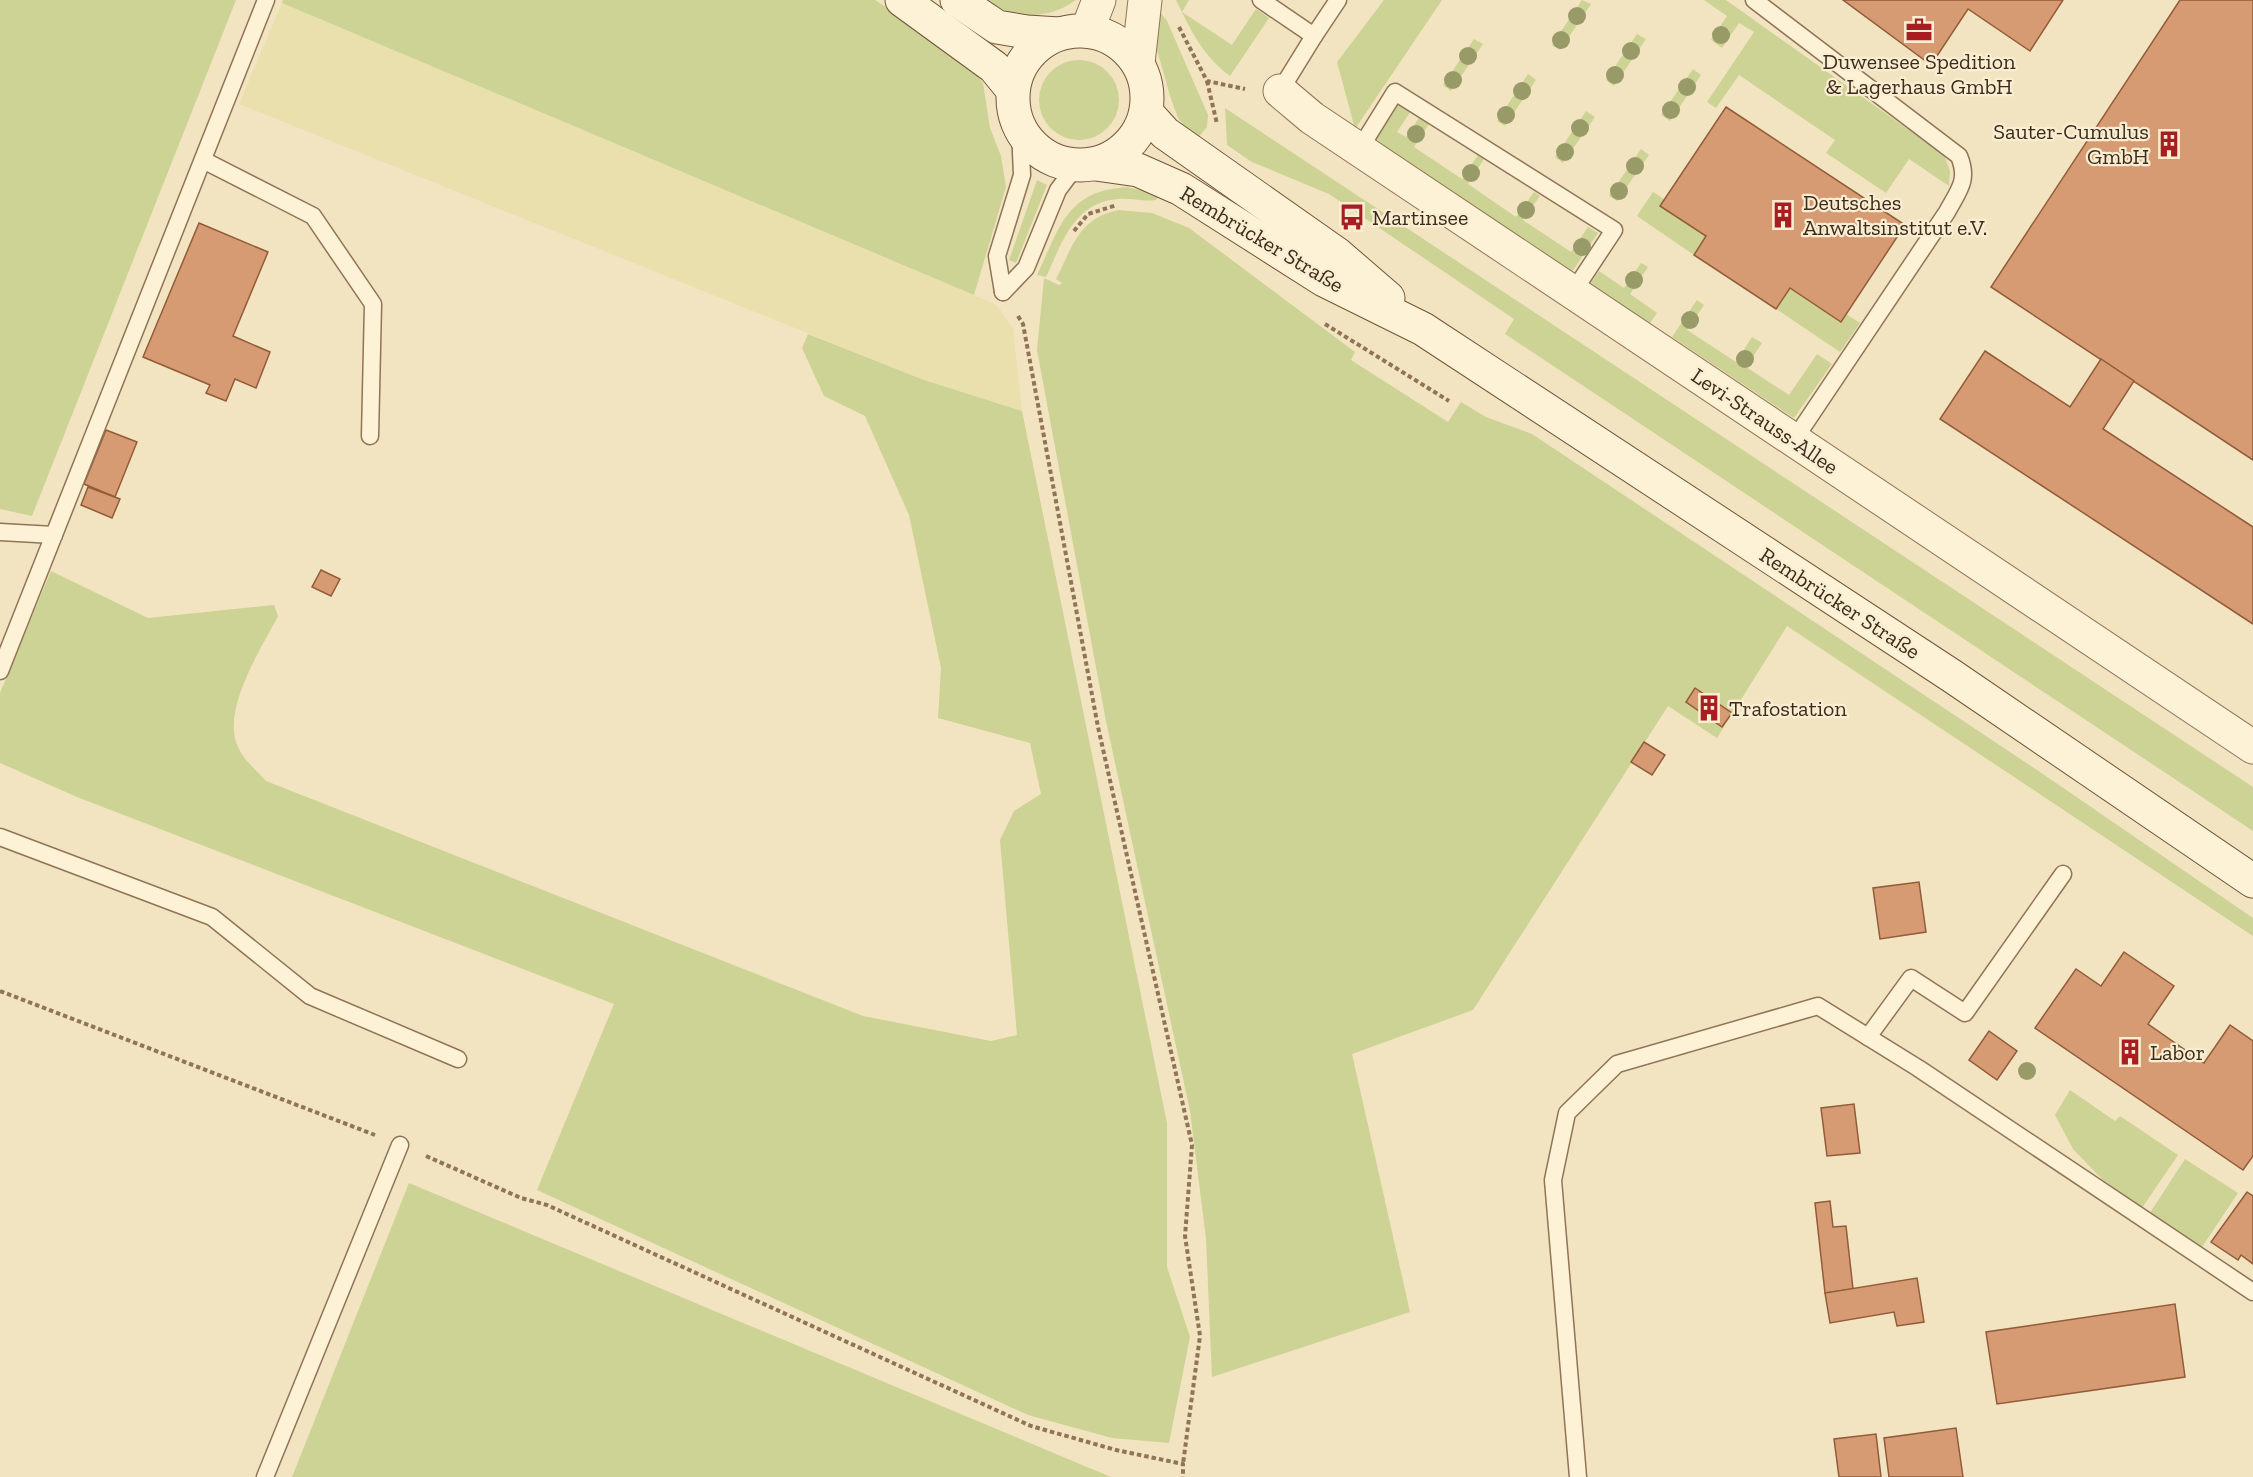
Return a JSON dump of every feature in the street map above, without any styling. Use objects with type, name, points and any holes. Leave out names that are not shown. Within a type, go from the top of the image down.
[{"type":"main road","points":[[902,0],[994,67],[1012,89]]},
{"type":"main road","points":[[957,0],[997,27],[1028,32],[1073,32],[1120,41],[1138,63],[1146,81],[1146,112],[1138,134],[1117,155],[1086,165]]},
{"type":"main road","points":[[1073,32],[1099,0]]},
{"type":"main road","points":[[1138,63],[1145,0]]},
{"type":"main road","name":"Rembrücker Straße","points":[[1073,32],[1040,43],[1026,56],[1018,70],[1012,89],[1014,115],[1020,130],[1035,150],[1058,162],[1138,170],[1181,189],[1324,280],[1424,329],[1942,670],[2253,881]]},
{"type":"main road","name":"Levi-Strauss-Allee","points":[[1280,91],[1312,118],[1359,150],[2253,747]]},
{"type":"main road","name":"Rembrücker Straße","points":[[1146,112],[1165,133],[1337,254],[1424,329]]},
{"type":"lane","points":[[0,671],[266,0]]},
{"type":"lane","points":[[1261,0],[1314,36]]},
{"type":"lane","points":[[1280,91],[1338,0]]},
{"type":"lane","points":[[1754,0],[1959,156],[1965,170],[1962,184],[1947,212],[1794,440]]},
{"type":"lane","points":[[1359,150],[1395,92],[1614,230],[1573,292]]},
{"type":"lane","points":[[1003,292],[997,256],[1022,175],[1020,130]]},
{"type":"lane","points":[[202,160],[313,216],[373,304],[370,436]]},
{"type":"lane","points":[[1003,292],[1026,268],[1058,190],[1086,165]]},
{"type":"lane","points":[[0,532],[54,535]]},
{"type":"lane","points":[[0,837],[212,917],[310,996],[458,1059]]},
{"type":"lane","points":[[1868,1037],[1911,978],[1965,1013],[2062,874]]},
{"type":"lane","points":[[1578,1477],[1553,1180],[1567,1113],[1617,1064],[1818,1006],[2253,1292]]},
{"type":"lane","points":[[265,1477],[400,1145]]},
{"type":"path","points":[[1177,22],[1207,81],[1231,88],[1280,91]]},
{"type":"path","points":[[1071,237],[1088,214],[1118,204],[1127,205]]},
{"type":"path","points":[[1003,292],[1023,324],[1098,727],[1192,1145],[1185,1236],[1200,1336],[1183,1477]]},
{"type":"path","points":[[0,991],[400,1145],[521,1198],[547,1205],[1031,1426],[1116,1450],[1183,1464]]},
{"type":"shaded area","points":[[282,3],[997,305],[1013,329],[1022,411],[924,380],[239,104]]},
{"type":"green space","points":[[0,0],[236,0],[32,516],[0,509]]},
{"type":"green space","points":[[283,0],[875,0],[960,54],[983,83],[990,128],[1001,156],[1006,187],[974,295],[282,3]]},
{"type":"green space","points":[[984,0],[1076,0],[1053,12],[1030,15],[1007,11]]},
{"type":"green space","points":[[1176,0],[1189,0],[1182,12]]},
{"type":"green space","points":[[1384,0],[1442,0],[1355,129],[1337,62]]},
{"type":"green space","points":[[1582,0],[1591,4],[1560,50],[1552,45]]},
{"type":"green space","points":[[1704,0],[1726,0],[1944,155],[1950,171],[1949,186],[1909,159],[1886,193],[1826,153],[1835,140],[1739,75],[1716,108],[1707,102],[1754,32],[1739,23],[1722,48],[1711,40],[1727,16]]},
{"type":"green space","points":[[1154,4],[1167,21],[1208,115],[1207,127],[1196,140],[1178,118],[1170,96],[1154,39]]},
{"type":"green space","points":[[1256,9],[1269,18],[1230,76],[1212,60],[1182,12],[1232,45]]},
{"type":"green space","points":[[1637,34],[1646,39],[1614,86],[1606,80]]},
{"type":"green space","points":[[1474,39],[1483,44],[1451,91],[1443,85]]},
{"type":"green space","points":[[1079,60],[1094,63],[1107,72],[1116,85],[1119,100],[1116,115],[1107,128],[1094,137],[1079,140],[1064,137],[1051,128],[1042,115],[1039,100],[1042,85],[1051,72],[1064,63]]},
{"type":"green space","points":[[1693,69],[1701,75],[1670,121],[1661,115]]},
{"type":"green space","points":[[1528,74],[1536,80],[1505,126],[1497,121]]},
{"type":"green space","points":[[1400,96],[1415,105],[1397,132],[1406,137],[1421,115],[1431,121],[1414,147],[1462,179],[1478,155],[1484,159],[1468,184],[1516,217],[1534,192],[1540,196],[1523,220],[1571,252],[1588,227],[1598,233],[1572,272],[1371,139]]},
{"type":"green space","points":[[1225,108],[2253,787],[2253,831],[1505,334],[1514,319],[1329,194],[1252,162],[1227,145]]},
{"type":"green space","points":[[1586,111],[1595,117],[1563,163],[1555,157]]},
{"type":"green space","points":[[1641,149],[1649,155],[1617,201],[1609,196]]},
{"type":"green space","points":[[1037,180],[1047,185],[1016,263],[1009,260]]},
{"type":"green space","points":[[1127,187],[1160,195],[1156,200],[1118,199],[1090,208],[1080,216],[1064,238],[1046,277],[1037,275],[1060,227],[1078,204],[1090,196],[1107,190]]},
{"type":"green space","points":[[1653,192],[1664,199],[1661,206],[1706,236],[1694,255],[1637,216]]},
{"type":"green space","points":[[1118,210],[1152,213],[1189,228],[1355,352],[1351,360],[1448,422],[1461,402],[1486,417],[1532,434],[2037,770],[2253,918],[2253,936],[1787,626],[1717,738],[1668,706],[1473,1010],[1352,1054],[1410,1312],[1212,1377],[1206,1239],[1190,1111],[1106,721],[1037,350],[1044,278],[1059,285],[1062,283],[1056,279],[1078,236],[1094,220]]},
{"type":"green space","points":[[1641,263],[1648,267],[1630,294],[1657,313],[1650,323],[1590,284],[1599,271],[1624,288]]},
{"type":"green space","points":[[1790,288],[1841,322],[1846,314],[1860,323],[1840,352],[1776,309]]},
{"type":"green space","points":[[1697,300],[1704,305],[1687,330],[1736,362],[1752,337],[1762,343],[1746,367],[1789,395],[1817,354],[1832,364],[1794,418],[1672,337]]},
{"type":"green space","points":[[808,334],[924,380],[1022,411],[1167,1123],[1167,1267],[1190,1337],[1169,1443],[1112,1438],[1028,1415],[537,1190],[614,1004],[77,797],[0,763],[0,693],[51,571],[148,618],[274,605],[278,616],[245,681],[234,718],[234,734],[239,749],[266,781],[863,1016],[991,1041],[1017,1035],[1000,840],[1014,811],[1041,794],[1030,743],[938,718],[941,668],[909,515],[865,416],[824,396],[802,348]]},
{"type":"green space","points":[[2070,1090],[2115,1121],[2120,1116],[2178,1155],[2142,1208],[2102,1179],[2073,1149],[2055,1115]]},
{"type":"green space","points":[[2185,1159],[2238,1193],[2202,1247],[2150,1213]]},
{"type":"green space","points":[[409,1183],[1111,1477],[292,1477]]},
{"type":"building","name":"Duwensee Spedition & Lagerhaus GmbH","points":[[1843,0],[2063,0],[2030,51],[1968,9],[1931,65]]},
{"type":"building","name":"Sauter-Cumulus GmbH","points":[[2180,0],[2253,0],[2253,460],[1991,287]]},
{"type":"building","name":"Deutsches Anwaltsinstitut e.V.","points":[[1726,107],[1905,225],[1841,322],[1790,288],[1776,309],[1694,255],[1706,236],[1660,206]]},
{"type":"building","points":[[199,223],[268,252],[233,336],[270,352],[256,388],[235,379],[226,401],[206,393],[210,385],[143,357]]},
{"type":"building","points":[[1985,351],[2070,407],[2101,359],[2134,381],[2103,429],[2253,527],[2253,624],[1940,419]]},
{"type":"building","points":[[106,430],[137,442],[115,497],[84,484]]},
{"type":"building","points":[[88,487],[120,499],[112,518],[81,505]]},
{"type":"building","points":[[321,570],[340,579],[331,596],[312,587]]},
{"type":"building","name":"Trafostation","points":[[1695,688],[1732,713],[1722,727],[1686,702]]},
{"type":"building","points":[[1644,742],[1665,755],[1652,775],[1631,762]]},
{"type":"building","points":[[1919,882],[1926,932],[1880,939],[1873,888]]},
{"type":"building","name":"Labor","points":[[2124,952],[2174,986],[2148,1024],[2204,1063],[2230,1025],[2253,1041],[2253,1156],[2243,1170],[2035,1028],[2076,969],[2101,986]]},
{"type":"building","points":[[1989,1031],[2017,1051],[1997,1080],[1969,1060]]},
{"type":"building","points":[[1854,1104],[1860,1153],[1827,1156],[1821,1108]]},
{"type":"building","points":[[2247,1192],[2253,1196],[2253,1264],[2241,1255],[2238,1260],[2211,1242]]},
{"type":"building","points":[[1830,1201],[1833,1227],[1846,1226],[1853,1289],[1825,1293],[1815,1203]]},
{"type":"building","points":[[1917,1278],[1924,1322],[1897,1326],[1894,1312],[1830,1323],[1825,1293]]},
{"type":"building","points":[[2175,1304],[2185,1377],[1997,1404],[1986,1332]]},
{"type":"building","points":[[1956,1428],[1963,1477],[1889,1477],[1884,1438]]},
{"type":"building","points":[[1876,1434],[1881,1477],[1839,1477],[1834,1439]]},
{"type":"place","name":"Duwensee Spedition & Lagerhaus GmbH","points":[[1919,30]]},
{"type":"place","name":"Sauter-Cumulus GmbH","points":[[2169,144]]},
{"type":"place","name":"Deutsches Anwaltsinstitut e.V.","points":[[1783,215]]},
{"type":"place","name":"Martinsee","points":[[1352,217]]},
{"type":"place","name":"Trafostation","points":[[1709,708]]},
{"type":"place","name":"Labor","points":[[2130,1052]]}]
